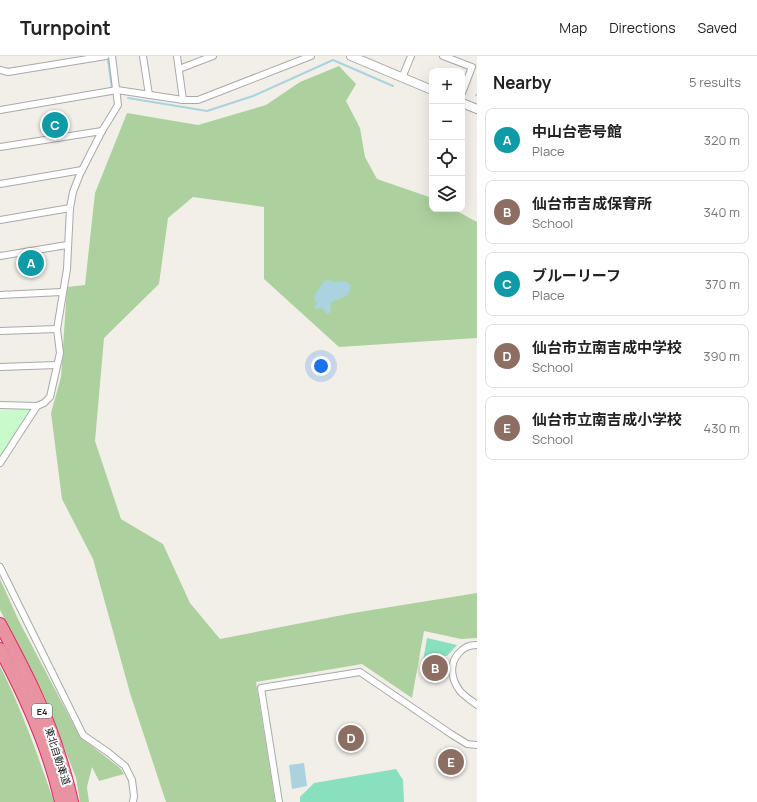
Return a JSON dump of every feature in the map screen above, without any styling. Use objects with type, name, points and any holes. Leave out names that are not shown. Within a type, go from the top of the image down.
[{"type":"highway","name":"東北自動車道","points":[[0,624],[33,689],[47,722],[61,760],[72,802]]},
{"type":"highway","name":"東北自動車道","points":[[0,649],[14,675],[41,736],[61,802]]},
{"type":"street","points":[[0,70],[8,72],[106,56]]},
{"type":"street","points":[[0,406],[37,406],[44,403],[50,397],[60,353],[57,329],[66,269],[70,208],[73,192],[82,170],[102,131],[118,105],[112,56]]},
{"type":"street","points":[[143,56],[149,95]]},
{"type":"street","points":[[177,56],[183,100]]},
{"type":"street","points":[[179,69],[213,56]]},
{"type":"street","points":[[0,110],[117,90],[183,100],[198,100],[311,56]]},
{"type":"street","points":[[351,56],[429,89]]},
{"type":"street","points":[[402,78],[411,56]]},
{"type":"street","points":[[443,56],[455,58],[472,67],[465,85]]},
{"type":"street","points":[[464,104],[477,109]]},
{"type":"street","points":[[0,147],[102,131]]},
{"type":"street","points":[[0,184],[82,170]]},
{"type":"street","points":[[0,220],[70,208]]},
{"type":"street","points":[[0,256],[67,245]]},
{"type":"street","points":[[0,295],[62,292]]},
{"type":"street","points":[[0,331],[57,329]]},
{"type":"street","points":[[0,367],[57,365]]},
{"type":"street","points":[[0,463],[37,406]]},
{"type":"street","points":[[0,567],[83,735],[125,766],[132,780],[134,796],[133,802]]},
{"type":"street","points":[[477,645],[470,645],[462,650],[453,660],[451,670],[460,692],[477,705]]},
{"type":"street","points":[[279,802],[261,688],[360,672],[467,744],[477,745]]},
{"type":"green space","points":[[339,66],[356,84],[346,101],[360,128],[365,157],[377,179],[429,197],[429,212],[459,212],[477,222],[477,338],[339,347],[264,279],[264,207],[193,197],[168,218],[159,284],[104,338],[95,441],[121,519],[163,544],[190,603],[220,639],[353,613],[477,593],[477,638],[461,639],[424,631],[412,698],[362,664],[256,682],[275,802],[166,802],[130,693],[93,559],[62,499],[51,413],[61,377],[67,287],[85,285],[95,193],[127,113],[198,125],[266,105],[300,82]]},
{"type":"green space","points":[[29,409],[29,412],[0,458],[0,410]]},
{"type":"green space","points":[[0,579],[19,621],[80,737],[120,768],[124,774],[99,781],[92,767],[87,787],[89,802],[80,802],[76,778],[45,698],[0,610]]},
{"type":"green space","points":[[427,638],[457,645],[447,656],[431,655],[428,662],[423,661]]},
{"type":"green space","points":[[0,666],[23,716],[54,802],[0,802]]},
{"type":"green space","points":[[396,769],[403,780],[404,802],[300,802],[300,797],[314,783]]},
{"type":"water","points":[[328,280],[334,282],[346,281],[350,285],[350,290],[349,293],[330,304],[331,312],[327,314],[322,308],[315,309],[314,305],[318,304],[315,301],[314,296],[324,281]]},
{"type":"water","points":[[304,763],[307,786],[292,789],[289,765]]},
{"type":"waterway","points":[[108,60],[112,89]]},
{"type":"waterway","points":[[128,98],[207,111],[253,96],[333,60],[393,86]]},
{"type":"place","name":"ブルーリーフ","points":[[55,125]]},
{"type":"place","name":"中山台壱号館","points":[[31,263]]},
{"type":"place","name":"仙台市吉成保育所","points":[[435,668]]},
{"type":"place","name":"仙台市立南吉成中学校","points":[[351,738]]},
{"type":"place","name":"仙台市立南吉成小学校","points":[[451,762]]}]
